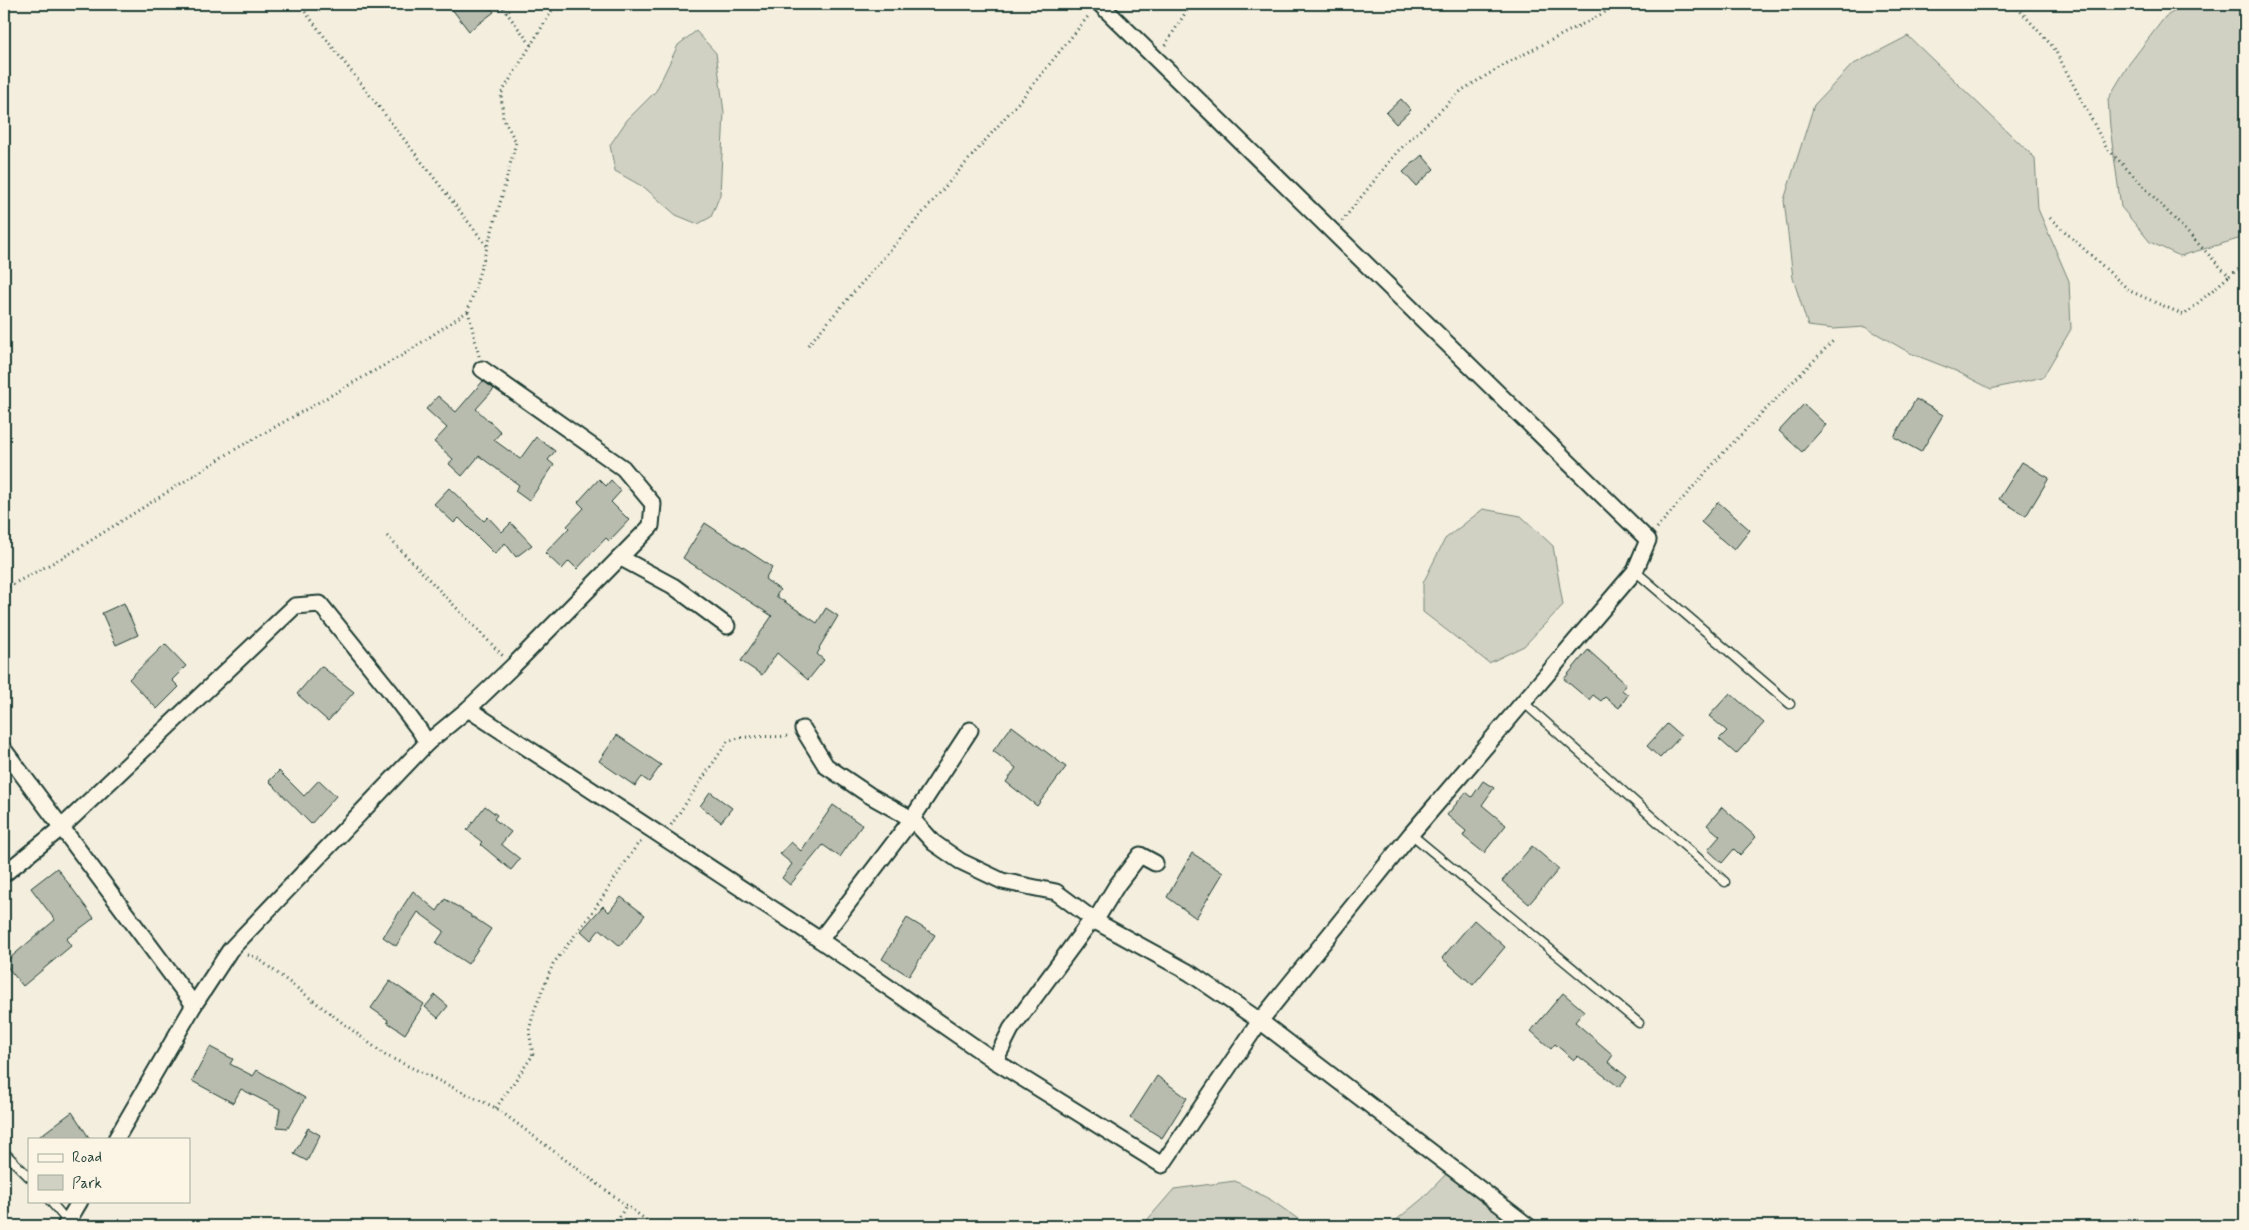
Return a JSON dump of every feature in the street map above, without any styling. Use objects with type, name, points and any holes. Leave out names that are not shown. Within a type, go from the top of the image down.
[{"type":"street","points":[[468,709],[820,940],[995,1062],[1162,1166],[1260,1021],[1410,834],[1635,571],[1648,540],[1156,58],[1096,8]]},
{"type":"street","points":[[117,1138],[194,1005],[230,950],[426,743],[468,709],[513,666],[651,526],[653,504],[623,468],[482,369]]},
{"type":"street","points":[[621,558],[673,586],[727,626]]},
{"type":"street","points":[[4,874],[61,828],[295,606],[320,604],[390,691],[420,731],[426,743]]},
{"type":"street","points":[[803,729],[826,766],[869,795],[912,819],[934,843],[960,861],[1002,881],[1056,892],[1095,921],[1190,973],[1260,1021],[1528,1226]]},
{"type":"street","points":[[820,940],[912,819],[970,730]]},
{"type":"street","points":[[4,750],[194,1005]]},
{"type":"street","points":[[995,1062],[1011,1029],[1036,993],[1087,926],[1095,921],[1117,885],[1140,855],[1155,864]]},
{"type":"street","points":[[67,1224],[79,1202]]},
{"type":"lane","points":[[1635,571],[1790,704]]},
{"type":"lane","points":[[1523,702],[1725,882]]},
{"type":"lane","points":[[1410,834],[1639,1023]]},
{"type":"lane","points":[[4,1152],[28,1176]]},
{"type":"lane","points":[[51,1202],[67,1224]]},
{"type":"path","points":[[299,4],[487,247]]},
{"type":"path","points":[[500,4],[531,44]]},
{"type":"path","points":[[482,369],[468,311],[516,142],[503,118],[501,94],[556,4]]},
{"type":"path","points":[[1156,58],[1191,4]]},
{"type":"path","points":[[1334,231],[1398,151],[1462,90],[1509,62],[1604,13],[1612,4]]},
{"type":"path","points":[[2014,4],[2054,48],[2106,147],[2229,276]]},
{"type":"path","points":[[808,345],[1023,97],[1096,8]]},
{"type":"path","points":[[2050,218],[2130,291],[2184,316],[2229,276],[2245,266]]},
{"type":"path","points":[[4,589],[71,553],[234,450],[406,353],[468,311]]},
{"type":"path","points":[[1648,540],[1672,510],[1724,453],[1833,340]]},
{"type":"path","points":[[387,536],[513,666]]},
{"type":"path","points":[[496,1108],[533,1055],[529,1031],[534,1011],[553,964],[594,910],[636,845],[655,832],[671,825],[728,741],[742,736],[765,738],[792,736],[803,729]]},
{"type":"path","points":[[230,950],[256,957],[385,1055],[496,1108],[654,1226]]},
{"type":"path","points":[[615,1226],[626,1205]]},
{"type":"green space","points":[[2186,4],[2245,4],[2245,237],[2180,256],[2150,242],[2121,207],[2108,99],[2129,64],[2165,17]]},
{"type":"green space","points":[[696,31],[716,53],[724,112],[720,195],[711,217],[698,224],[676,215],[645,188],[615,171],[610,145],[627,120],[656,91],[678,45]]},
{"type":"green space","points":[[1908,36],[2035,158],[2038,209],[2069,281],[2071,329],[2043,377],[1991,389],[1956,371],[1910,353],[1865,327],[1833,329],[1808,326],[1793,278],[1784,200],[1814,105],[1852,65]]},
{"type":"green space","points":[[1483,509],[1521,516],[1553,546],[1563,605],[1524,646],[1489,663],[1423,612],[1423,583],[1445,539]]},
{"type":"green space","points":[[1449,1171],[1513,1220],[1513,1226],[1389,1226],[1422,1199]]},
{"type":"green space","points":[[1235,1181],[1271,1200],[1308,1226],[1142,1226],[1174,1189]]},
{"type":"building","points":[[448,4],[488,4],[494,12],[469,31]]},
{"type":"building","points":[[1401,99],[1411,110],[1396,124],[1386,113]]},
{"type":"building","points":[[1422,155],[1434,169],[1416,186],[1403,172]]},
{"type":"building","points":[[483,381],[494,389],[476,409],[501,432],[494,440],[520,459],[536,437],[555,451],[548,460],[554,465],[529,501],[515,491],[519,485],[479,456],[462,476],[449,464],[453,459],[434,442],[447,428],[426,409],[438,396],[456,412]]},
{"type":"building","points":[[1916,399],[1943,415],[1921,452],[1894,437]]},
{"type":"building","points":[[1804,404],[1826,425],[1802,452],[1779,431]]},
{"type":"building","points":[[2022,462],[2049,478],[2026,516],[1999,499]]},
{"type":"building","points":[[599,479],[606,486],[611,480],[621,491],[611,502],[629,520],[609,541],[606,538],[577,569],[569,561],[562,569],[545,553],[569,528],[567,526],[584,508],[578,502]]},
{"type":"building","points":[[449,488],[484,521],[488,517],[502,532],[511,523],[532,545],[516,557],[505,543],[495,554],[459,518],[454,523],[434,504]]},
{"type":"building","points":[[1718,502],[1750,530],[1734,550],[1701,522]]},
{"type":"building","points":[[705,523],[772,567],[765,579],[780,590],[776,596],[817,623],[826,608],[838,616],[817,654],[824,660],[808,680],[777,653],[762,675],[741,661],[772,616],[683,558]]},
{"type":"building","points":[[124,603],[138,635],[116,645],[102,613]]},
{"type":"building","points":[[165,644],[186,666],[172,680],[179,687],[157,709],[129,679]]},
{"type":"building","points":[[1588,650],[1626,684],[1622,690],[1628,695],[1619,708],[1605,697],[1601,701],[1593,695],[1589,700],[1564,679]]},
{"type":"building","points":[[321,666],[354,692],[328,721],[297,694]]},
{"type":"building","points":[[1730,693],[1764,723],[1736,754],[1719,739],[1727,731],[1709,716]]},
{"type":"building","points":[[1667,724],[1681,736],[1660,758],[1647,746]]},
{"type":"building","points":[[1012,726],[1066,767],[1037,806],[1006,782],[1016,768],[993,751]]},
{"type":"building","points":[[617,735],[661,765],[649,782],[642,777],[635,786],[599,761]]},
{"type":"building","points":[[279,771],[304,796],[319,780],[336,796],[311,824],[269,781]]},
{"type":"building","points":[[1483,781],[1494,788],[1482,805],[1506,825],[1484,853],[1463,836],[1466,831],[1447,815],[1466,792],[1472,797]]},
{"type":"building","points":[[710,792],[732,808],[721,822],[700,806]]},
{"type":"building","points":[[833,805],[862,825],[840,857],[823,845],[790,885],[782,878],[792,864],[780,854],[791,842],[801,851]]},
{"type":"building","points":[[485,806],[497,815],[494,819],[511,832],[501,844],[520,859],[511,870],[480,844],[482,842],[467,830]]},
{"type":"building","points":[[1722,807],[1756,837],[1740,855],[1734,849],[1722,863],[1708,850],[1720,836],[1707,825]]},
{"type":"building","points":[[1532,846],[1559,869],[1529,904],[1502,881]]},
{"type":"building","points":[[1192,853],[1223,873],[1196,918],[1167,897]]},
{"type":"building","points":[[57,868],[94,918],[66,939],[71,946],[23,986],[4,963],[55,920],[31,888]]},
{"type":"building","points":[[413,891],[437,911],[445,899],[471,915],[471,918],[473,917],[491,929],[468,964],[436,943],[444,931],[418,912],[396,946],[383,937]]},
{"type":"building","points":[[621,897],[645,915],[620,946],[600,929],[591,940],[581,931],[603,906],[609,912]]},
{"type":"building","points":[[907,918],[935,935],[909,976],[882,959]]},
{"type":"building","points":[[1474,920],[1505,947],[1473,985],[1442,958]]},
{"type":"building","points":[[390,981],[424,1004],[405,1034],[371,1008]]},
{"type":"building","points":[[1563,993],[1584,1011],[1575,1022],[1613,1055],[1608,1062],[1627,1077],[1619,1087],[1578,1056],[1574,1060],[1555,1044],[1551,1049],[1531,1031]]},
{"type":"building","points":[[435,995],[448,1006],[438,1018],[425,1007]]},
{"type":"building","points":[[210,1047],[233,1059],[230,1064],[253,1076],[257,1070],[305,1098],[288,1128],[277,1127],[280,1109],[241,1089],[233,1103],[192,1081]]},
{"type":"building","points":[[1157,1076],[1187,1098],[1162,1138],[1130,1118]]},
{"type":"building","points":[[72,1112],[89,1138],[37,1138]]},
{"type":"building","points":[[308,1128],[320,1135],[307,1161],[294,1154]]}]
